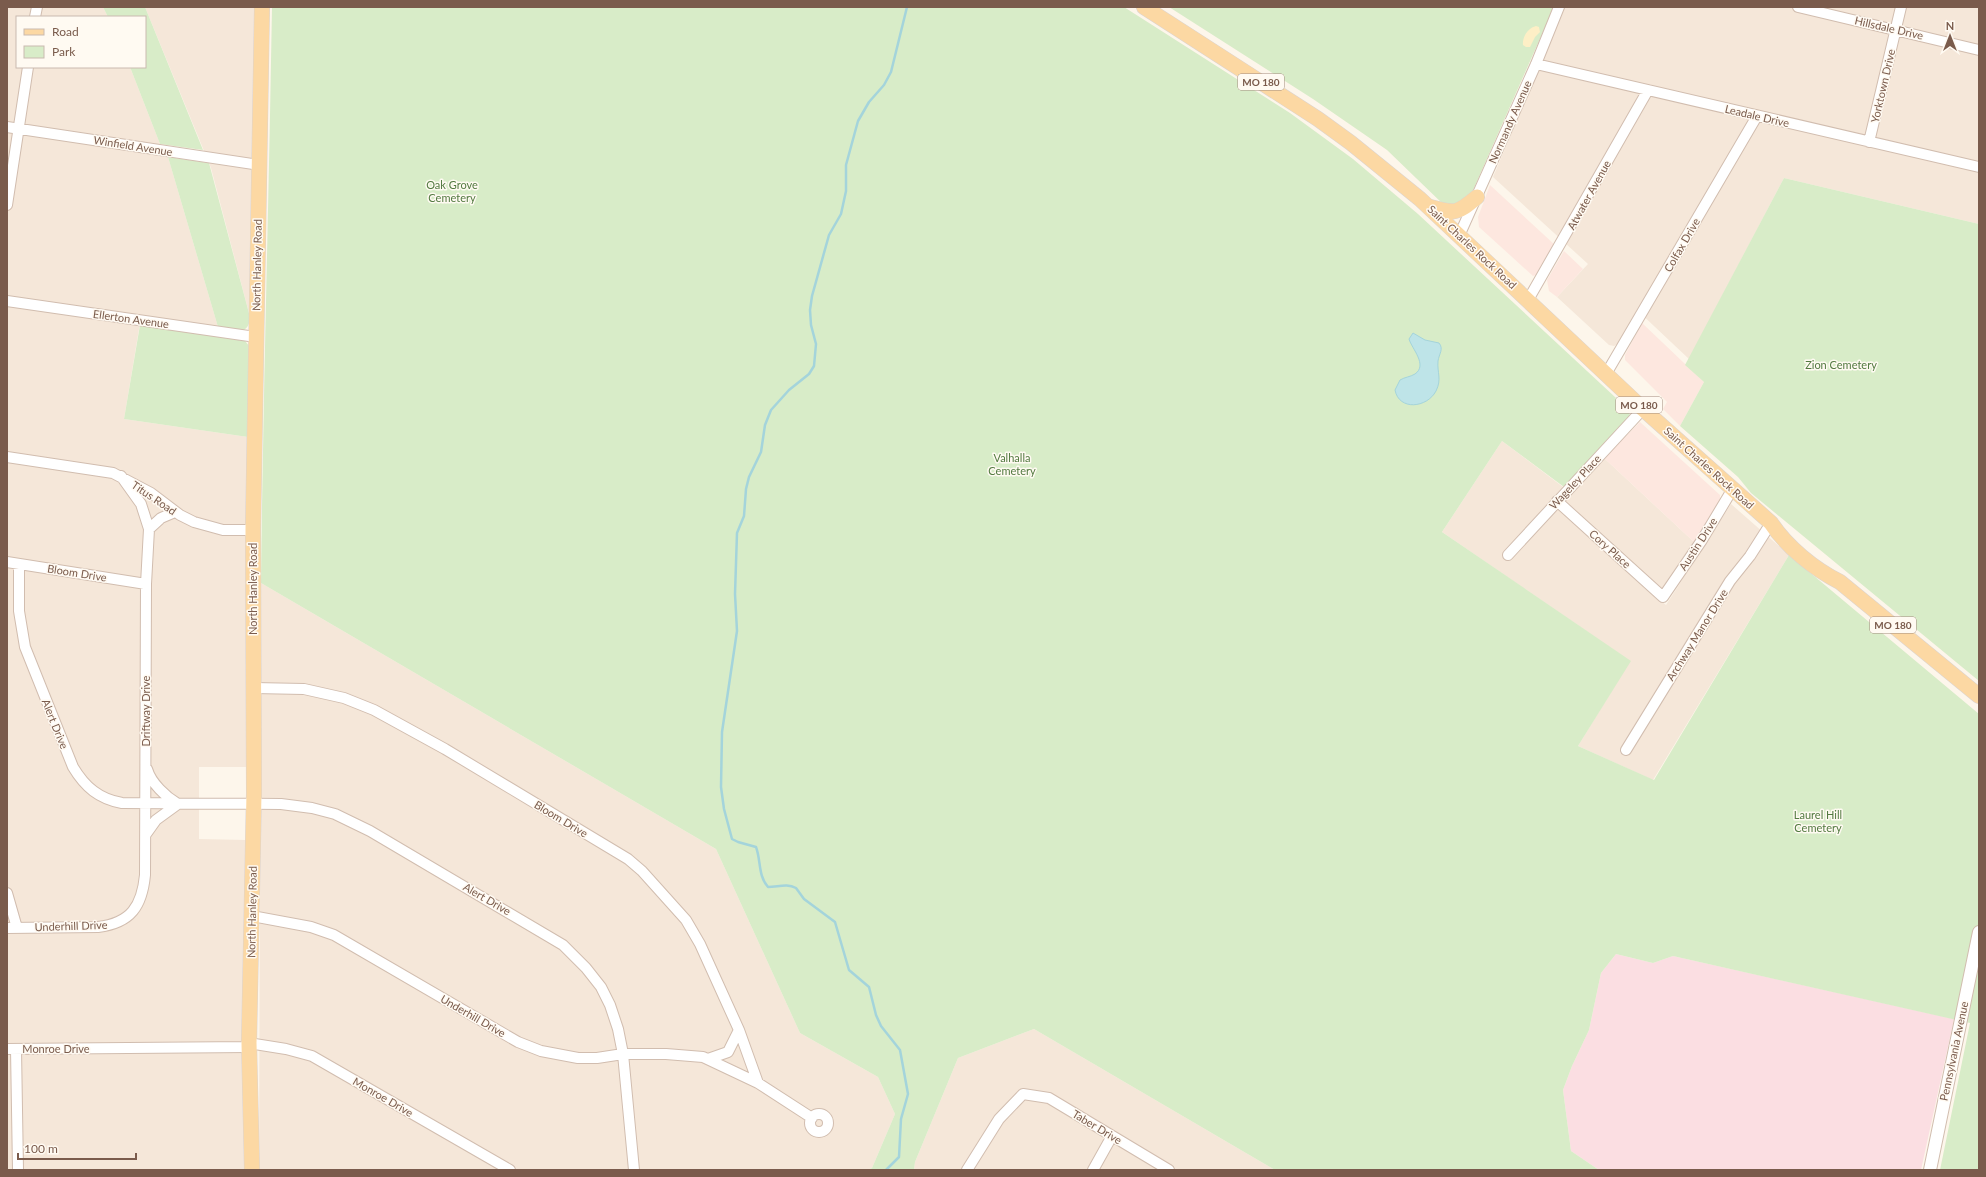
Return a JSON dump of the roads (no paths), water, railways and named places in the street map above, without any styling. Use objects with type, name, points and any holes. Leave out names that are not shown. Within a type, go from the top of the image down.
[{"type":"main road","name":"North Hanley Road","points":[[252,1170],[249,1045],[254,688],[253,530],[262,7]]},
{"type":"main road","name":"Saint Charles Rock Road","points":[[1144,7],[1323,123],[1381,167],[1427,206],[1643,409],[1732,490],[1771,523],[1786,529],[1819,556],[1829,565],[1840,582],[1979,696]]},
{"type":"main road","points":[[1427,206],[1450,212],[1462,210],[1477,197]]},
{"type":"street","name":"Normandy Avenue","points":[[1459,236],[1536,64],[1559,7]]},
{"type":"street","name":"Hillsdale Drive","points":[[1798,7],[1979,50]]},
{"type":"street","name":"Yorktown Drive","points":[[1869,142],[1901,7]]},
{"type":"street","name":"Leadale Drive","points":[[1536,64],[1979,167]]},
{"type":"street","points":[[7,205],[28,68]]},
{"type":"street","name":"Atwater Avenue","points":[[1528,300],[1648,90]]},
{"type":"street","name":"Colfax Drive","points":[[1606,374],[1757,116]]},
{"type":"street","name":"Winfield Avenue","points":[[7,127],[259,165]]},
{"type":"street","name":"Ellerton Avenue","points":[[7,300],[256,337]]},
{"type":"street","name":"Wageley Place","points":[[1508,555],[1643,409]]},
{"type":"street","name":"Titus Road","points":[[7,457],[107,472],[121,476],[151,492],[175,512],[194,522],[211,528],[223,530],[253,530]]},
{"type":"street","name":"Driftway Drive","points":[[121,476],[141,504],[149,529],[146,584],[146,875],[143,892]]},
{"type":"street","name":"Austin Drive","points":[[1663,597],[1702,540],[1732,490]]},
{"type":"street","name":"Cory Place","points":[[1557,501],[1663,597]]},
{"type":"street","points":[[149,529],[161,518],[175,512]]},
{"type":"street","name":"Archway Manor Drive","points":[[1626,750],[1730,581],[1750,556],[1771,523]]},
{"type":"street","name":"Bloom Drive","points":[[7,562],[146,584]]},
{"type":"street","name":"Alert Drive","points":[[19,564],[19,611],[25,648],[73,767],[87,786],[106,799],[122,803],[253,804],[299,806],[335,814],[356,823],[563,945],[586,968],[601,987],[610,1005],[618,1029],[623,1054],[634,1170]]},
{"type":"street","name":"Bloom Drive","points":[[254,688],[304,689],[344,698],[374,710],[451,753],[628,859],[642,871],[686,920],[739,1030],[758,1083]]},
{"type":"street","points":[[146,763],[148,773],[155,783],[170,799],[178,804],[156,820],[146,834]]},
{"type":"street","name":"Underhill Drive","points":[[12,928],[98,927],[111,925],[125,919],[131,913],[141,899],[143,892]]},
{"type":"street","points":[[7,893],[12,928]]},
{"type":"street","name":"Underhill Drive","points":[[252,916],[311,927],[334,935],[518,1042],[541,1052],[578,1058],[597,1058],[623,1054],[666,1054],[703,1057],[758,1083],[812,1118]]},
{"type":"street","name":"Pennsylvania Avenue","points":[[1930,1170],[1979,932]]},
{"type":"street","name":"Underhill Drive","points":[[708,1059],[728,1052],[739,1030]]},
{"type":"street","name":"Monroe Drive","points":[[12,1049],[249,1045],[286,1049],[312,1056],[510,1170]]},
{"type":"street","points":[[12,1049],[18,1170]]},
{"type":"street","name":"Taber Drive","points":[[967,1170],[999,1119],[1023,1094],[1049,1098],[1169,1170]]},
{"type":"street","points":[[1093,1170],[1112,1136]]},
{"type":"water","points":[[1413,333],[1425,340],[1439,343],[1441,349],[1438,361],[1438,387],[1432,397],[1420,404],[1414,405],[1407,404],[1402,401],[1398,397],[1395,390],[1400,380],[1415,374],[1419,370],[1420,362],[1409,339]]},
{"type":"waterway","points":[[886,1170],[899,1157],[901,1119],[908,1094],[900,1050],[881,1026],[876,1015],[869,987],[849,970],[835,922],[804,899],[796,888],[786,885],[768,887],[761,873],[756,847],[732,839],[724,809],[721,787],[722,732],[737,631],[735,594],[737,533],[744,516],[746,489],[749,477],[761,452],[765,425],[771,410],[789,390],[809,374],[814,366],[816,344],[811,325],[810,310],[812,296],[829,235],[841,214],[846,191],[846,165],[858,121],[869,102],[884,85],[891,72],[907,7]]},
{"type":"park label","name":"Oak Grove Cemetery","points":[[452,191]]},
{"type":"park label","name":"Zion Cemetery","points":[[1841,365]]},
{"type":"park label","name":"Valhalla Cemetery","points":[[1012,464]]},
{"type":"park label","name":"Laurel Hill Cemetery","points":[[1818,821]]}]
